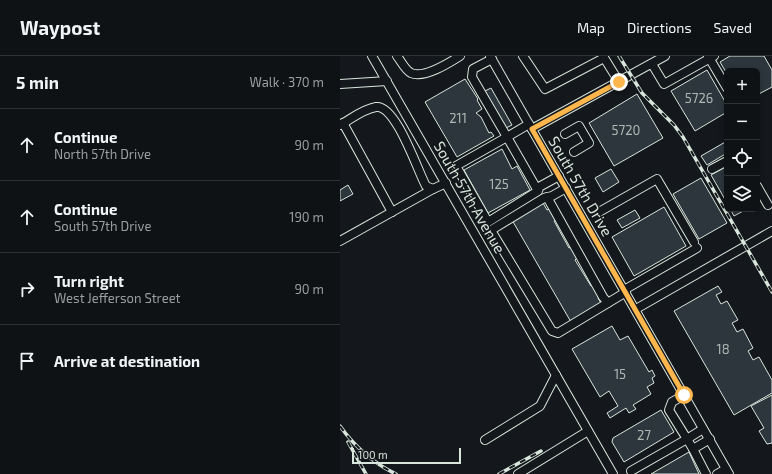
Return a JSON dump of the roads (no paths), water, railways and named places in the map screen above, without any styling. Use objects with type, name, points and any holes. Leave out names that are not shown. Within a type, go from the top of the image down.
[{"type":"street","name":"South 57th Avenue","points":[[372,56],[613,474]]},
{"type":"street","points":[[397,56],[407,70],[412,74],[421,74],[444,66],[460,56]]},
{"type":"street","points":[[523,56],[545,89],[604,57],[619,82]]},
{"type":"street","points":[[559,176],[539,187],[538,191],[488,222],[456,166],[507,137],[619,82],[665,56]]},
{"type":"street","points":[[652,64],[664,84],[711,57],[724,82]]},
{"type":"street","points":[[491,58],[473,69],[471,74],[538,191]]},
{"type":"street","name":"South 57th Drive","points":[[491,58],[728,471]]},
{"type":"street","points":[[340,84],[387,81]]},
{"type":"street","points":[[392,212],[342,124],[371,109],[377,107],[383,108],[394,120],[405,139],[426,186],[433,189]]},
{"type":"street","points":[[565,134],[578,126],[589,143],[574,152]]},
{"type":"street","points":[[712,169],[724,163]]},
{"type":"street","points":[[566,188],[552,196],[547,197],[493,229],[492,232],[552,331],[558,333],[608,303],[696,245],[658,179],[599,212]]},
{"type":"street","points":[[340,241],[446,182]]},
{"type":"street","points":[[760,191],[768,206]]},
{"type":"street","points":[[547,197],[603,297],[608,303]]},
{"type":"street","points":[[636,309],[772,232]]},
{"type":"street","points":[[485,440],[540,406],[556,375]]},
{"type":"street","points":[[684,395],[672,402],[669,410],[693,449],[706,474]]},
{"type":"street","points":[[631,471],[704,429]]},
{"type":"street","points":[[518,474],[588,431]]},
{"type":"street","points":[[693,449],[710,439]]},
{"type":"street","points":[[718,474],[728,471]]},
{"type":"railway","points":[[619,56],[642,93],[674,125],[683,137],[772,292]]},
{"type":"railway","points":[[340,426],[365,454],[372,460],[396,474]]},
{"type":"railway","points":[[348,442],[366,474]]},
{"type":"railway","points":[[499,474],[541,451]]}]
